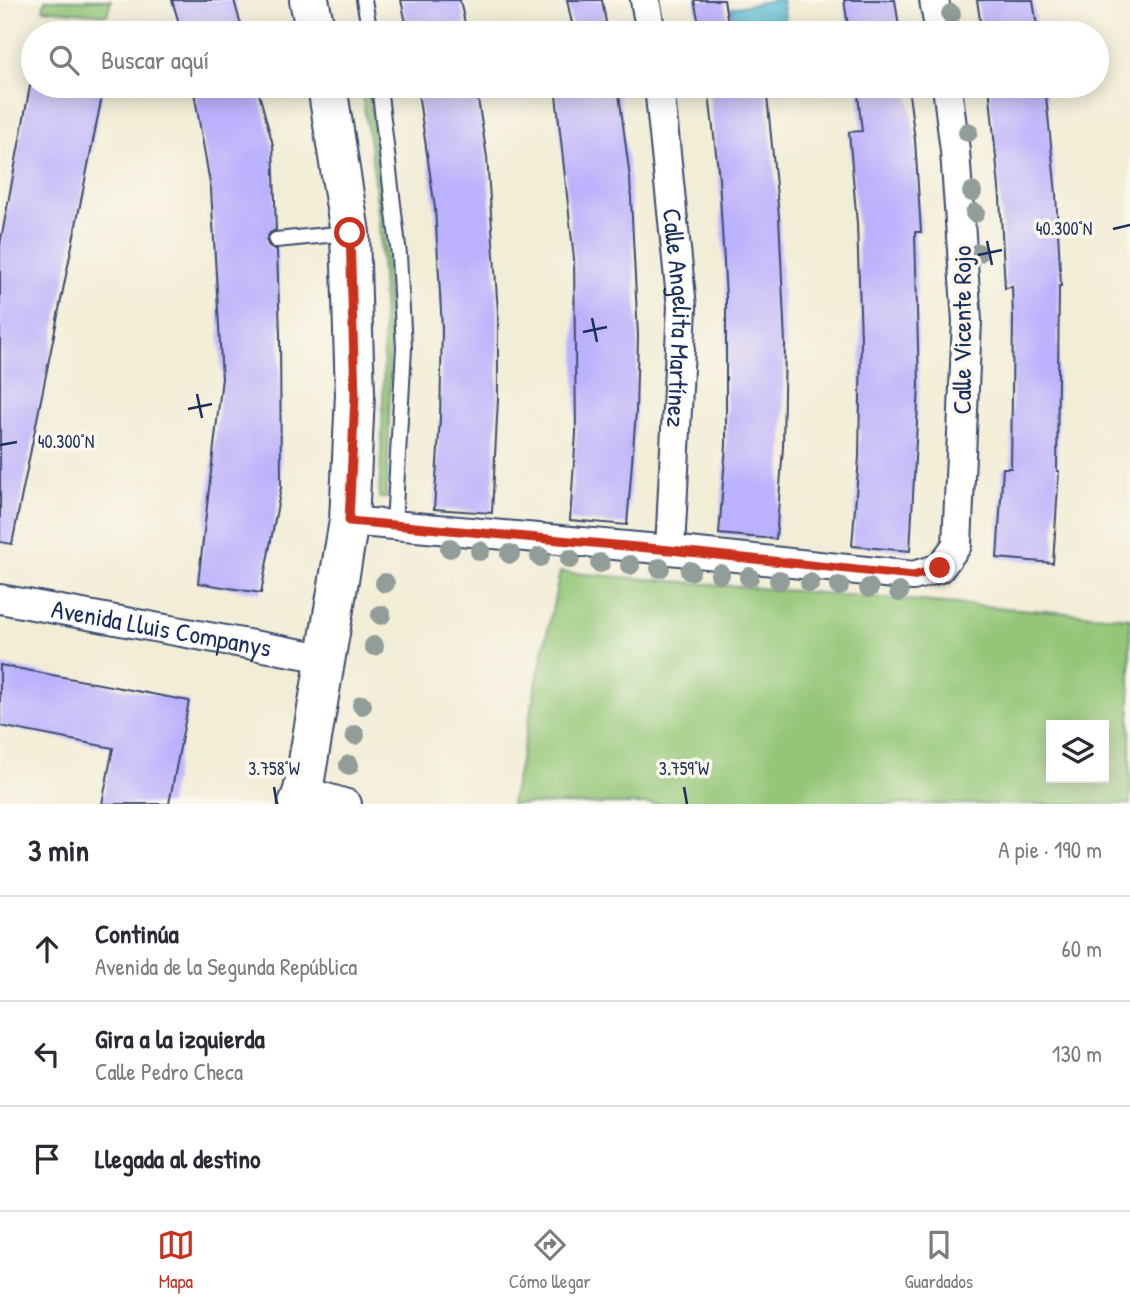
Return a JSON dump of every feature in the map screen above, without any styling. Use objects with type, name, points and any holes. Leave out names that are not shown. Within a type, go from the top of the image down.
[{"type":"street","points":[[309,0],[313,21]]},
{"type":"street","points":[[645,0],[649,21]]},
{"type":"street","points":[[934,0],[938,21]]},
{"type":"street","points":[[329,98],[350,233],[355,396],[349,521],[300,797],[344,803]]},
{"type":"street","name":"Calle Angelita Martínez","points":[[660,98],[682,307],[670,550]]},
{"type":"street","name":"Calle Vicente Rojo","points":[[670,550],[913,576],[940,568],[957,545],[967,321],[955,151],[948,98]]},
{"type":"street","points":[[349,521],[670,550]]},
{"type":"street","name":"Avenida Lluis Companys","points":[[0,599],[325,658]]},
{"type":"lane","points":[[364,0],[368,21]]},
{"type":"lane","points":[[380,98],[399,255],[404,348],[394,525]]},
{"type":"lane","points":[[276,240],[350,233]]},
{"type":"green space","points":[[45,0],[111,0],[107,15],[43,9]]},
{"type":"green space","points":[[362,98],[369,98],[372,112],[387,268],[390,383],[386,498],[379,498],[383,291],[369,137]]},
{"type":"green space","points":[[560,572],[1130,618],[1130,804],[511,804]]},
{"type":"water","points":[[782,0],[786,21],[734,21],[731,8]]},
{"type":"building","points":[[172,0],[234,0],[240,21],[178,21]]},
{"type":"building","points":[[401,0],[460,0],[464,21],[405,21]]},
{"type":"building","points":[[567,0],[602,0],[606,21],[571,21]]},
{"type":"building","points":[[694,0],[724,0],[728,21],[698,21]]},
{"type":"building","points":[[844,0],[895,0],[898,21],[847,21]]},
{"type":"building","points":[[977,0],[1033,0],[1036,21],[980,21]]},
{"type":"building","points":[[28,98],[102,98],[12,544],[0,542],[0,245]]},
{"type":"building","points":[[195,98],[260,98],[273,145],[276,230],[270,233],[266,240],[269,246],[277,250],[281,488],[261,593],[198,583],[222,378],[211,189]]},
{"type":"building","points":[[419,98],[478,98],[487,157],[498,312],[498,399],[492,513],[434,509],[442,328],[435,208]]},
{"type":"building","points":[[556,98],[620,98],[630,178],[638,336],[636,412],[627,525],[570,520],[576,433],[574,259]]},
{"type":"building","points":[[709,98],[767,98],[779,216],[785,343],[783,447],[776,539],[719,534],[726,445],[726,297],[719,178]]},
{"type":"building","points":[[858,98],[910,98],[921,232],[915,232],[919,385],[910,551],[852,546],[859,457],[861,339],[857,224],[849,132],[862,131]]},
{"type":"building","points":[[990,98],[1046,98],[1056,194],[1061,286],[1059,471],[1053,563],[997,558],[1003,468],[1011,468],[1013,318],[1012,287],[1005,288]]},
{"type":"building","points":[[0,665],[189,701],[169,804],[102,804],[113,748],[0,726]]},
{"type":"route","points":[[350,233],[355,396],[349,521],[670,550],[913,576],[940,568]]}]
